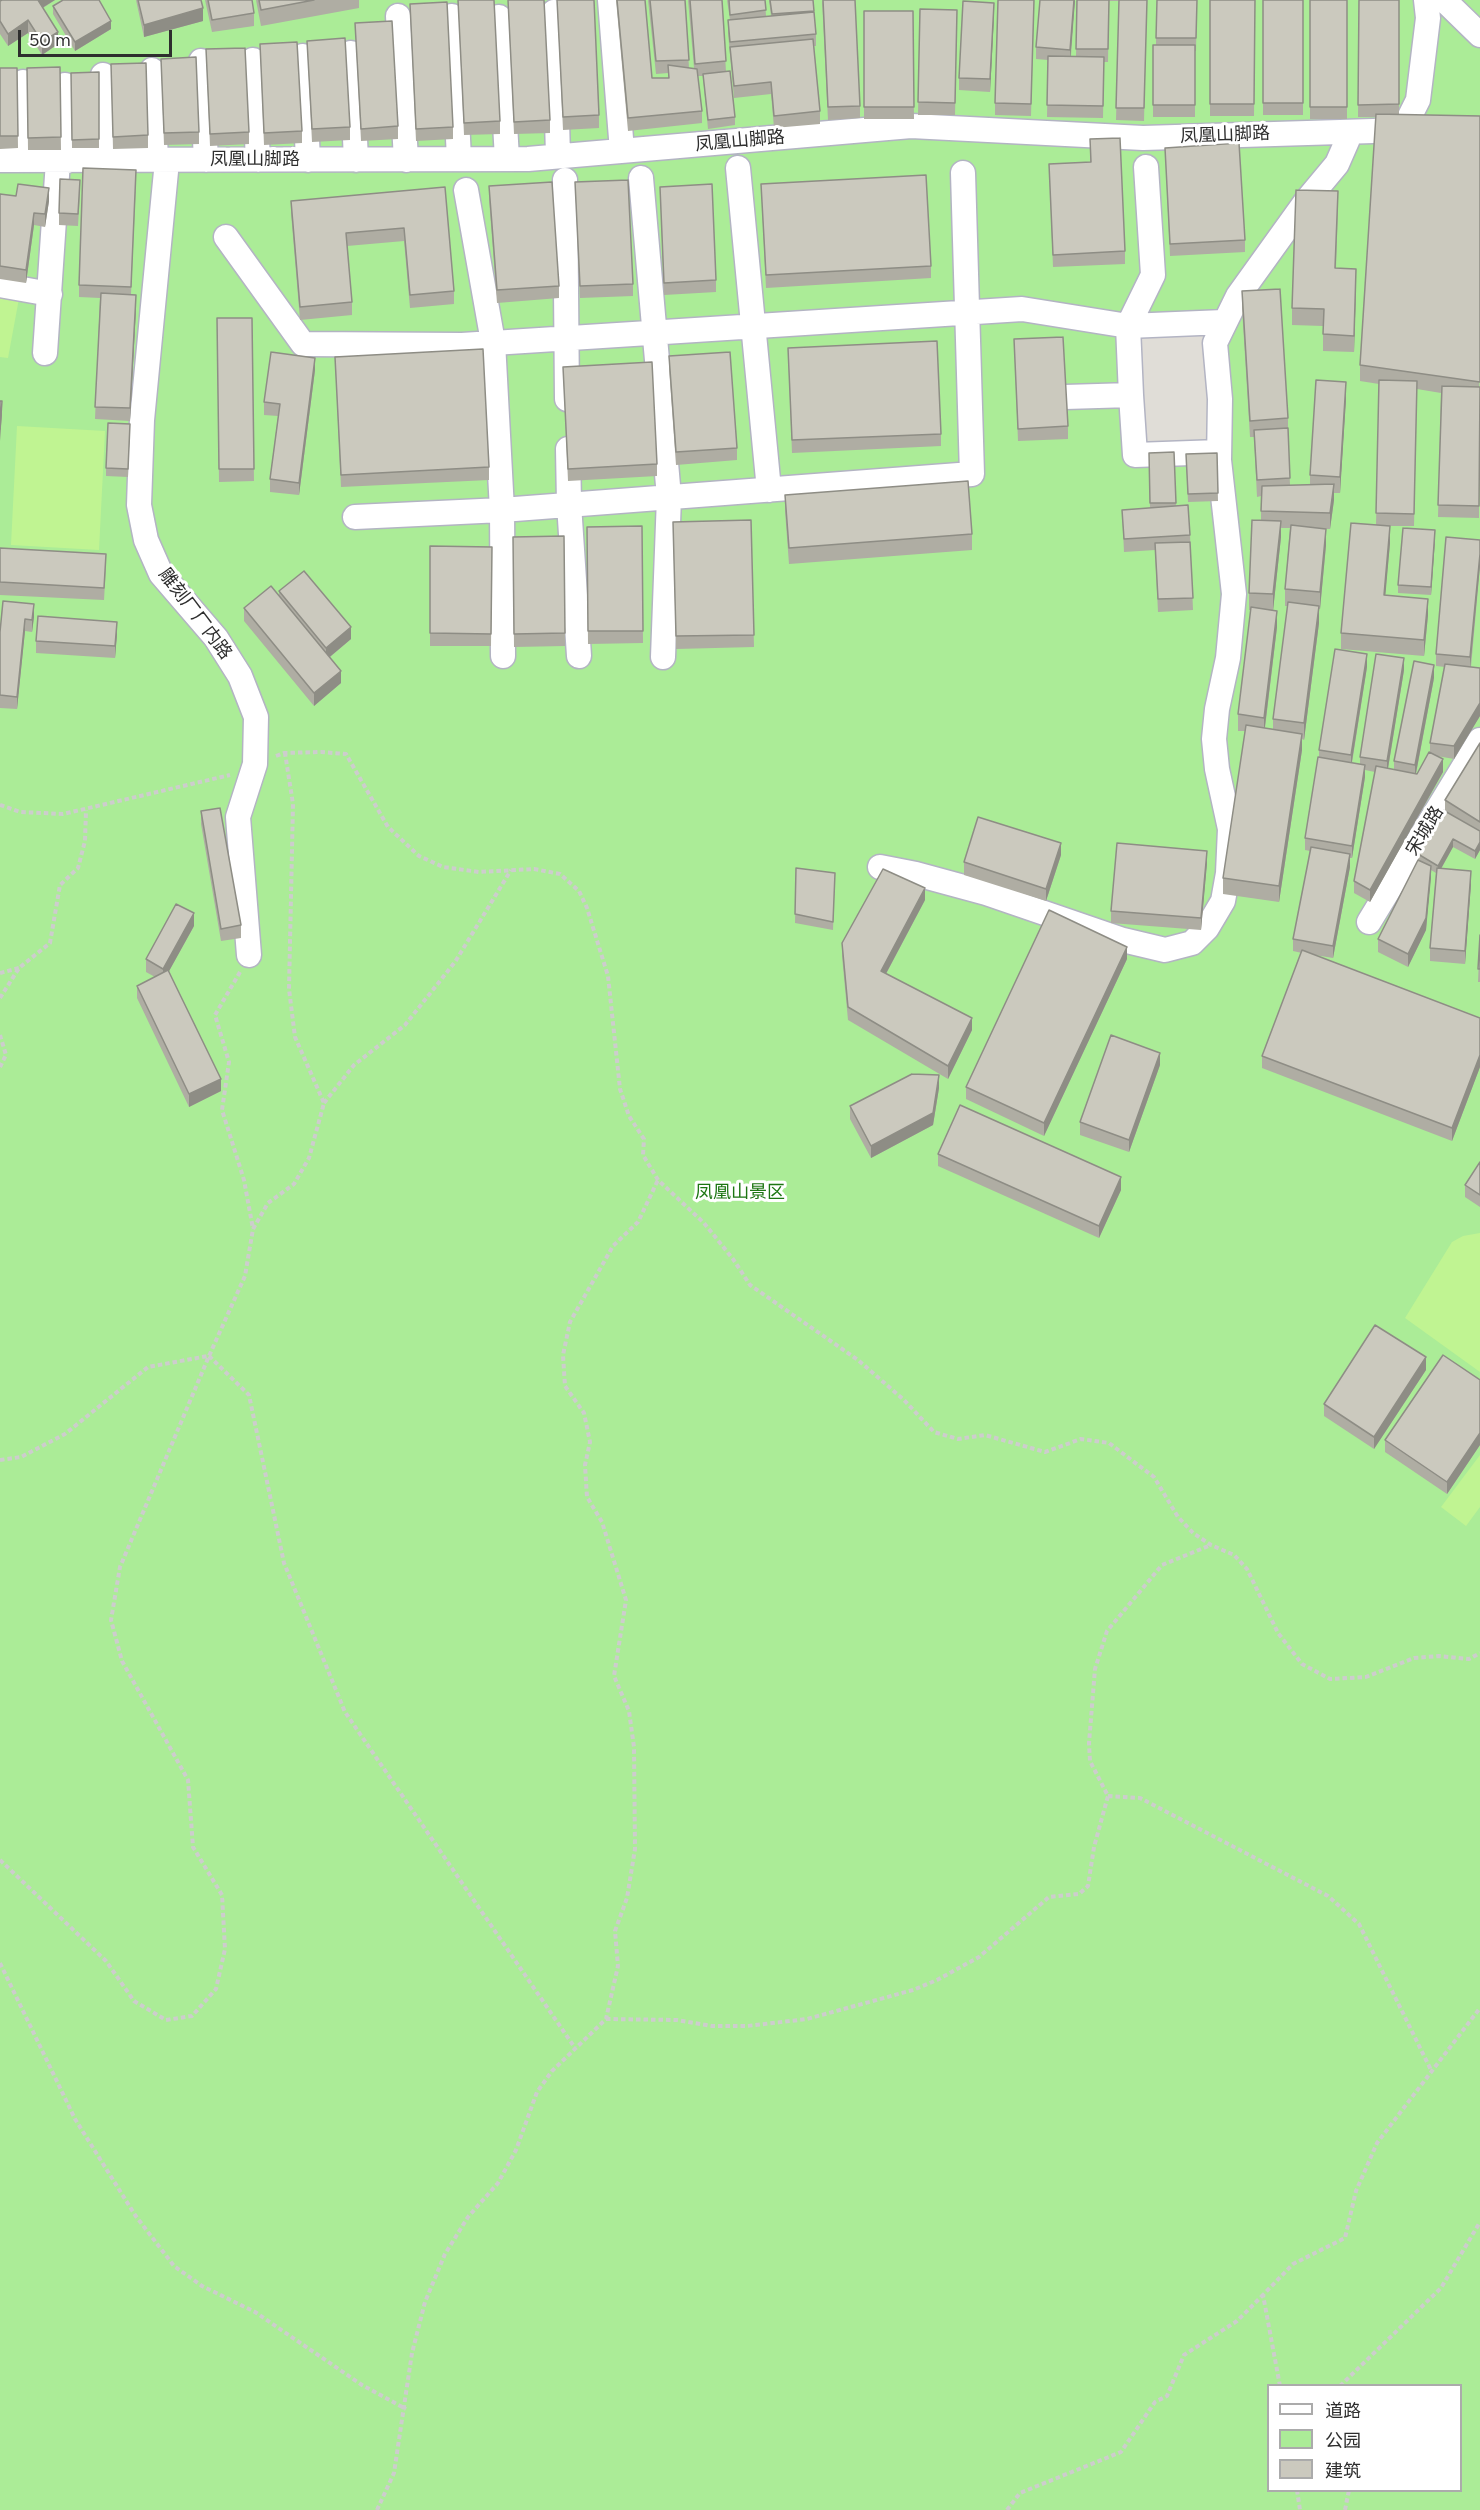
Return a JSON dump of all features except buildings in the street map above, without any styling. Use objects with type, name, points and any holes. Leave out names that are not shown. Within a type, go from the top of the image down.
[{"type":"street","points":[[610,0],[622,151]]},
{"type":"street","name":"凤凰山脚路","points":[[12,160],[507,159],[911,126],[1143,138],[1414,130],[1428,18],[1426,0]]},
{"type":"street","points":[[1444,0],[1480,35]]},
{"type":"street","points":[[554,12],[558,156]]},
{"type":"street","points":[[398,16],[406,160]]},
{"type":"street","points":[[452,16],[459,159]]},
{"type":"street","points":[[499,17],[507,159]]},
{"type":"street","points":[[351,53],[356,160]]},
{"type":"street","points":[[303,56],[308,160]]},
{"type":"street","points":[[253,60],[258,160]]},
{"type":"street","points":[[201,61],[206,160]]},
{"type":"street","name":"雕刻厂厂内路","points":[[152,70],[161,160],[142,420],[139,505],[146,540],[161,574],[216,638],[240,676],[256,717],[255,764],[238,817],[249,956]]},
{"type":"street","points":[[103,75],[106,161]]},
{"type":"street","points":[[12,160],[22,82]]},
{"type":"street","points":[[45,354],[62,161],[66,85]]},
{"type":"street","points":[[880,867],[916,874],[986,894],[1123,940],[1165,950],[1192,943],[1207,928],[1223,902],[1228,873],[1230,829],[1217,769],[1214,739],[1217,709],[1228,658],[1234,594],[1219,452],[1220,399],[1215,343],[1224,322],[1251,277],[1336,164],[1351,132]]},
{"type":"street","points":[[1146,166],[1153,275],[1128,327],[1135,454],[1219,452]]},
{"type":"street","points":[[738,168],[769,490]]},
{"type":"street","points":[[355,517],[502,510],[972,474],[969,312],[963,173]]},
{"type":"street","points":[[641,178],[669,497],[663,657]]},
{"type":"street","points":[[565,180],[569,504],[579,656]]},
{"type":"street","points":[[466,190],[493,342],[502,510],[503,656]]},
{"type":"street","points":[[226,237],[303,344],[462,345],[1022,309],[1128,327],[1224,322]]},
{"type":"street","points":[[0,285],[50,294]]},
{"type":"street","points":[[1065,397],[1131,395]]},
{"type":"street","name":"宋城路","points":[[1369,922],[1480,740]]},
{"type":"path","points":[[284,753],[293,804],[289,989],[292,1018],[295,1037],[324,1103]]},
{"type":"path","points":[[0,805],[20,812],[63,814],[232,775],[284,753],[346,754],[388,827],[419,856],[442,867],[479,872],[534,869],[560,874],[579,891],[587,908],[608,976],[620,1089],[629,1116],[644,1139],[643,1155],[658,1180],[704,1223],[734,1259],[750,1285],[858,1360],[904,1401],[934,1432],[958,1439],[985,1435],[1045,1452],[1081,1439],[1108,1443],[1154,1477],[1178,1517],[1193,1533],[1211,1545],[1234,1555],[1246,1569],[1278,1633],[1302,1664],[1330,1679],[1366,1677],[1414,1658],[1439,1656],[1469,1659],[1480,1653]]},
{"type":"path","points":[[0,998],[19,968],[50,943],[60,885],[78,868],[81,859],[85,841],[86,810]]},
{"type":"path","points":[[0,1860],[106,1960],[134,2001],[166,2020],[192,2016],[216,1989],[225,1949],[222,1895],[193,1847],[188,1780],[122,1661],[111,1620],[120,1567],[245,1276],[254,1229],[268,1203],[294,1184],[309,1158],[324,1103],[354,1065],[405,1025],[455,962],[511,870]]},
{"type":"path","points":[[249,956],[215,1015],[229,1062],[222,1110],[244,1180],[254,1229]]},
{"type":"path","points":[[0,973],[19,968]]},
{"type":"path","points":[[0,1035],[6,1055],[0,1067]]},
{"type":"path","points":[[377,2510],[394,2473],[406,2409],[412,2353],[425,2302],[445,2254],[468,2217],[498,2183],[516,2150],[537,2092],[552,2070],[606,2019],[618,1966],[615,1931],[627,1898],[635,1849],[634,1747],[629,1711],[614,1676],[626,1600],[602,1522],[587,1497],[585,1466],[590,1442],[584,1413],[565,1386],[563,1355],[570,1322],[613,1246],[638,1222],[658,1180]]},
{"type":"path","points":[[0,1460],[21,1457],[65,1434],[148,1367],[209,1356]]},
{"type":"path","points":[[209,1356],[249,1395],[284,1563],[345,1712],[575,2048]]},
{"type":"path","points":[[606,2019],[677,2019],[712,2026],[747,2026],[807,2019],[913,1990],[937,1980],[979,1958],[1049,1897],[1079,1894],[1088,1886],[1094,1847],[1108,1796],[1090,1761],[1089,1743],[1095,1670],[1107,1630],[1162,1565],[1211,1545]]},
{"type":"path","points":[[1108,1796],[1140,1798],[1328,1896],[1359,1924],[1432,2072]]},
{"type":"path","points":[[0,1963],[75,2119],[135,2215],[174,2266],[202,2286],[255,2312],[362,2385],[406,2409]]},
{"type":"path","points":[[1007,2510],[1020,2493],[1121,2452],[1155,2402],[1167,2396],[1184,2355],[1237,2321],[1293,2264],[1345,2238],[1356,2191],[1377,2143],[1480,2008]]},
{"type":"path","points":[[1341,2384],[1441,2288],[1480,2222]]},
{"type":"path","points":[[1263,2295],[1280,2384]]},
{"type":"path","points":[[1297,2492],[1300,2510]]},
{"type":"path","points":[[1345,2510],[1349,2492]]},
{"type":"green space","name":"凤凰山景区","points":[[0,0],[1480,0],[1480,2510],[0,2510]]},
{"type":"green space","points":[[0,289],[20,293],[8,358],[0,357]]},
{"type":"green space","points":[[17,426],[105,431],[99,550],[11,545]]},
{"type":"green space","points":[[1480,1233],[1480,1372],[1405,1318],[1452,1242],[1463,1236]]},
{"type":"green space","points":[[1480,1455],[1480,1507],[1466,1526],[1441,1507]]},
{"type":"shaded area","points":[[1207,329],[1214,439],[1146,443],[1139,334]]}]
